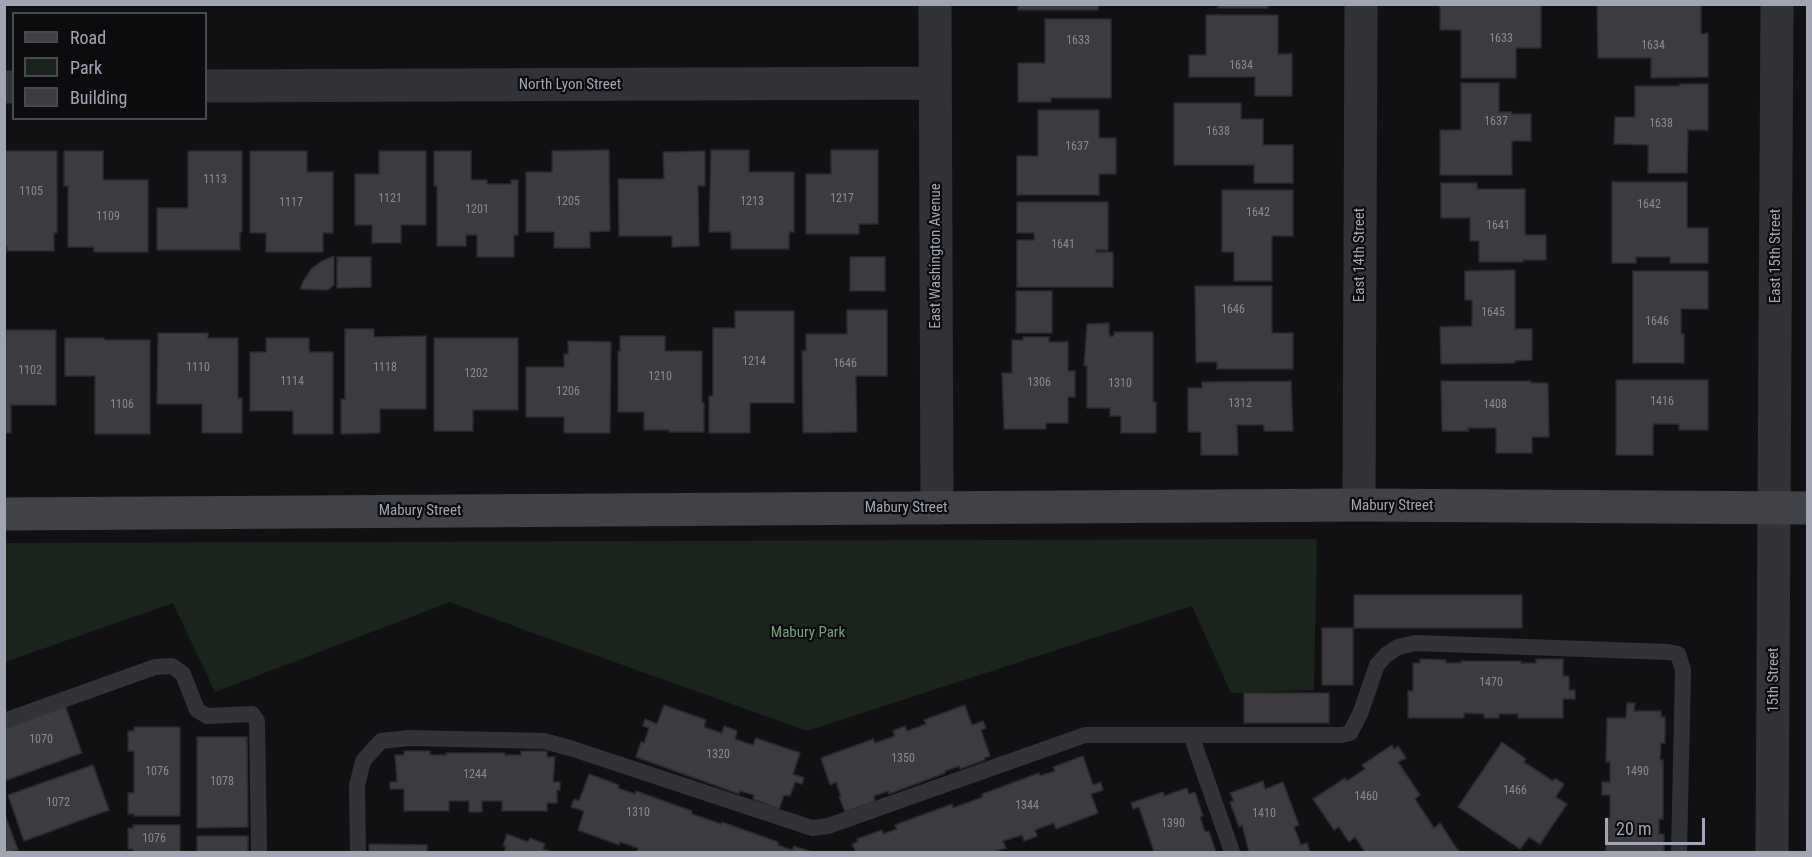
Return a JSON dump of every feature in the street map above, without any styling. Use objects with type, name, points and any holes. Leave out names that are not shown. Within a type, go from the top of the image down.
[{"type":"street","name":"East Washington Avenue","points":[[935,4],[937,508]]},
{"type":"street","name":"East 14th Street","points":[[1359,505],[1361,4]]},
{"type":"street","name":"East 15th Street","points":[[1775,508],[1777,4]]},
{"type":"street","name":"North Lyon Street","points":[[207,86],[935,83]]},
{"type":"street","name":"Mabury Street","points":[[4,514],[1359,505],[1808,508]]},
{"type":"street","name":"15th Street","points":[[1772,852],[1775,508]]},
{"type":"lane","points":[[358,852],[357,786],[363,761],[381,741],[409,738],[543,741],[812,828],[828,826],[1085,735],[1341,735],[1350,733],[1360,714],[1377,665],[1398,647],[1415,643],[1678,654],[1683,670],[1679,852]]},
{"type":"lane","points":[[4,721],[155,667],[172,666],[183,674],[196,710],[207,716],[252,714],[257,721],[259,852]]},
{"type":"lane","points":[[1191,735],[1232,852]]},
{"type":"green space","name":"Mabury Park","points":[[1317,539],[1314,690],[1231,693],[1192,606],[807,731],[450,602],[215,692],[173,603],[5,662],[5,543]]},
{"type":"building","points":[[1018,4],[1098,4],[1098,10],[1018,10]]},
{"type":"building","points":[[1218,4],[1268,4],[1268,8],[1218,8]]},
{"type":"building","points":[[1440,4],[1541,4],[1541,48],[1516,48],[1516,78],[1461,78],[1461,30],[1440,30]]},
{"type":"building","points":[[1597,4],[1701,4],[1701,34],[1708,33],[1708,77],[1651,78],[1651,58],[1598,58]]},
{"type":"building","points":[[1206,15],[1278,15],[1278,54],[1292,54],[1292,96],[1255,96],[1255,77],[1189,77],[1189,55],[1206,55]]},
{"type":"building","points":[[1045,19],[1111,19],[1111,98],[1051,98],[1051,102],[1018,102],[1018,63],[1045,63]]},
{"type":"building","points":[[1461,83],[1499,83],[1499,112],[1531,114],[1531,141],[1512,141],[1512,175],[1440,175],[1440,130],[1461,130]]},
{"type":"building","points":[[1680,84],[1708,84],[1708,130],[1688,130],[1687,173],[1648,173],[1648,145],[1614,144],[1615,117],[1635,117],[1635,86],[1680,86]]},
{"type":"building","points":[[1174,103],[1241,103],[1241,119],[1263,119],[1263,145],[1293,145],[1293,183],[1254,183],[1254,165],[1174,165]]},
{"type":"building","points":[[1038,110],[1099,110],[1099,138],[1116,138],[1116,174],[1099,174],[1099,195],[1017,195],[1017,156],[1038,156]]},
{"type":"building","points":[[609,150],[610,231],[590,232],[590,248],[554,248],[554,232],[526,232],[526,172],[552,172],[552,151]]},
{"type":"building","points":[[711,150],[749,150],[749,172],[794,172],[794,232],[789,232],[789,249],[731,249],[731,232],[709,232]]},
{"type":"building","points":[[831,150],[878,150],[878,224],[859,224],[859,234],[806,234],[806,174],[831,174]]},
{"type":"building","points":[[4,151],[57,151],[57,233],[54,233],[54,251],[7,251],[7,247],[4,247]]},
{"type":"building","points":[[64,151],[103,151],[103,180],[148,180],[148,252],[94,252],[94,247],[68,247],[68,186],[64,186]]},
{"type":"building","points":[[188,151],[242,151],[240,250],[157,250],[157,208],[188,208]]},
{"type":"building","points":[[250,151],[307,151],[307,172],[333,172],[333,233],[323,233],[323,252],[266,252],[266,233],[250,233]]},
{"type":"building","points":[[379,151],[426,151],[426,225],[401,225],[401,243],[372,243],[372,225],[355,225],[355,174],[379,174]]},
{"type":"building","points":[[434,151],[471,151],[471,180],[487,180],[487,184],[511,184],[511,180],[518,180],[518,235],[514,235],[514,257],[477,257],[477,235],[466,235],[466,246],[437,246],[437,186],[434,186]]},
{"type":"building","points":[[705,151],[705,186],[698,186],[699,246],[672,247],[672,236],[619,236],[618,179],[664,179],[663,152]]},
{"type":"building","points":[[1612,182],[1687,182],[1687,228],[1708,228],[1708,263],[1670,263],[1670,257],[1636,257],[1636,263],[1612,263]]},
{"type":"building","points":[[1441,183],[1477,183],[1477,189],[1525,189],[1525,235],[1546,235],[1546,260],[1479,262],[1479,241],[1470,241],[1470,218],[1441,218]]},
{"type":"building","points":[[1222,190],[1293,190],[1293,236],[1272,236],[1272,281],[1234,281],[1234,252],[1222,252]]},
{"type":"building","points":[[1017,202],[1108,202],[1108,250],[1096,250],[1096,252],[1113,252],[1113,287],[1017,287],[1017,240],[1034,240],[1034,233],[1017,233]]},
{"type":"building","points":[[334,256],[334,285],[328,290],[300,289],[312,268]]},
{"type":"building","points":[[337,257],[371,257],[371,287],[337,288]]},
{"type":"building","points":[[850,257],[885,257],[885,291],[850,291]]},
{"type":"building","points":[[1515,270],[1515,329],[1532,329],[1532,360],[1515,361],[1515,363],[1441,364],[1440,327],[1472,326],[1472,300],[1465,300],[1465,271]]},
{"type":"building","points":[[1633,271],[1708,271],[1708,309],[1681,309],[1684,363],[1633,363]]},
{"type":"building","points":[[1195,286],[1272,286],[1272,333],[1293,333],[1293,369],[1217,369],[1217,362],[1196,362]]},
{"type":"building","points":[[1016,291],[1052,291],[1052,333],[1016,333]]},
{"type":"building","points":[[847,310],[887,310],[887,376],[856,376],[857,432],[803,433],[802,351],[806,351],[806,334],[847,334]]},
{"type":"building","points":[[735,311],[794,311],[794,403],[750,403],[750,433],[709,433],[709,396],[713,396],[713,328],[735,328]]},
{"type":"building","points":[[1109,323],[1109,336],[1114,336],[1114,332],[1153,332],[1153,402],[1156,402],[1156,433],[1121,433],[1121,416],[1110,416],[1110,408],[1087,408],[1087,366],[1084,366],[1087,324]]},
{"type":"building","points":[[345,329],[374,329],[374,337],[426,336],[426,409],[380,409],[380,433],[341,434],[341,399],[345,399]]},
{"type":"building","points":[[6,330],[56,330],[56,405],[11,405],[11,433],[4,433],[4,338],[6,338]]},
{"type":"building","points":[[158,333],[208,333],[208,338],[238,338],[238,398],[242,398],[242,433],[202,433],[202,404],[157,404]]},
{"type":"building","points":[[620,336],[665,336],[665,351],[702,351],[704,432],[644,430],[644,412],[618,412]]},
{"type":"building","points":[[1023,337],[1049,337],[1049,342],[1068,342],[1068,371],[1075,371],[1075,397],[1068,397],[1068,423],[1046,423],[1046,429],[1004,429],[1002,373],[1012,373],[1012,340],[1023,340]]},
{"type":"building","points":[[65,338],[150,340],[150,434],[95,434],[95,376],[65,376]]},
{"type":"building","points":[[266,338],[309,338],[309,352],[333,352],[333,434],[293,434],[293,411],[250,411],[250,352],[266,352]]},
{"type":"building","points":[[434,338],[518,338],[518,410],[473,410],[473,431],[434,431]]},
{"type":"building","points":[[568,341],[611,342],[610,433],[564,433],[564,417],[526,417],[526,367],[564,367],[564,354],[568,354]]},
{"type":"building","points":[[1616,380],[1708,380],[1708,430],[1679,430],[1679,424],[1653,424],[1653,455],[1616,455]]},
{"type":"building","points":[[1291,381],[1293,431],[1264,431],[1264,425],[1237,425],[1238,455],[1201,455],[1201,432],[1188,432],[1188,388],[1202,388],[1202,382]]},
{"type":"building","points":[[1441,381],[1548,383],[1549,437],[1532,437],[1532,453],[1496,453],[1496,428],[1442,431]]},
{"type":"building","points":[[1354,595],[1522,595],[1522,628],[1354,628]]},
{"type":"building","points":[[1322,628],[1353,628],[1353,685],[1322,685]]},
{"type":"building","points":[[1420,659],[1446,660],[1446,663],[1521,661],[1521,663],[1536,663],[1536,659],[1563,659],[1563,676],[1569,676],[1569,690],[1575,690],[1575,699],[1563,699],[1563,718],[1518,718],[1518,714],[1499,714],[1499,718],[1484,718],[1484,714],[1464,713],[1464,718],[1408,718],[1408,691],[1413,691],[1413,663],[1420,663]]},
{"type":"building","points":[[1244,693],[1329,693],[1329,723],[1244,723]]},
{"type":"building","points":[[1627,703],[1635,703],[1634,711],[1661,711],[1661,717],[1665,717],[1665,743],[1661,743],[1660,760],[1663,760],[1663,819],[1659,819],[1659,834],[1664,834],[1664,852],[1606,852],[1606,818],[1610,818],[1610,795],[1602,795],[1602,782],[1610,782],[1610,762],[1606,762],[1607,718],[1626,718]]},
{"type":"building","points":[[65,705],[82,753],[4,781],[4,727]]},
{"type":"building","points":[[664,705],[706,720],[704,727],[722,733],[724,726],[737,731],[735,739],[753,745],[756,738],[800,753],[793,774],[804,778],[802,784],[795,782],[790,796],[784,795],[779,809],[753,799],[754,795],[740,791],[739,794],[636,757],[649,728],[643,726],[645,719],[657,724]]},
{"type":"building","points":[[965,705],[972,725],[983,721],[986,728],[981,730],[990,756],[984,758],[985,760],[960,769],[959,766],[889,794],[888,791],[874,796],[875,801],[845,812],[836,782],[830,785],[821,758],[873,739],[875,743],[895,736],[893,731],[905,726],[907,731],[926,724],[924,720]]},
{"type":"building","points":[[134,727],[180,727],[180,816],[128,814],[128,793],[134,793],[134,751],[128,751],[128,731],[134,731]]},
{"type":"building","points":[[197,737],[247,737],[248,827],[197,828]]},
{"type":"building","points":[[1502,742],[1526,759],[1524,762],[1553,781],[1555,778],[1564,784],[1556,797],[1567,804],[1540,844],[1529,837],[1520,849],[1458,807]]},
{"type":"building","points":[[1392,745],[1394,749],[1398,746],[1406,758],[1398,762],[1420,795],[1415,799],[1434,828],[1440,823],[1459,852],[1365,852],[1355,837],[1349,842],[1339,827],[1334,830],[1313,799],[1345,778],[1347,781],[1365,769],[1362,765]]},
{"type":"building","points":[[404,751],[430,751],[430,755],[505,753],[505,755],[521,755],[521,751],[547,751],[547,757],[555,757],[553,782],[560,782],[560,790],[557,790],[557,803],[547,803],[547,811],[502,811],[502,801],[482,801],[482,812],[469,812],[469,801],[449,801],[449,811],[404,811],[404,789],[390,789],[390,782],[397,782],[395,755],[404,755]]},
{"type":"building","points":[[1083,756],[1093,785],[1101,782],[1103,790],[1091,794],[1098,813],[1056,829],[1054,823],[1035,830],[1037,836],[1024,841],[1022,835],[1003,841],[1006,848],[992,852],[856,852],[852,844],[858,842],[857,839],[882,830],[883,834],[897,829],[895,825],[952,804],[953,808],[983,797],[982,794],[1039,773],[1040,776],[1055,771],[1053,767]]},
{"type":"building","points":[[93,765],[109,810],[24,841],[8,795]]},
{"type":"building","points":[[589,774],[619,785],[618,788],[635,794],[636,791],[692,811],[692,814],[778,842],[778,845],[792,850],[794,846],[812,852],[637,852],[638,848],[620,842],[619,845],[578,830],[584,811],[571,807],[574,799],[579,801]]},
{"type":"building","points":[[1263,781],[1265,789],[1283,782],[1299,825],[1294,827],[1301,845],[1307,843],[1310,852],[1249,852],[1242,825],[1239,827],[1230,802],[1234,801],[1230,793]]},
{"type":"building","points":[[1187,788],[1189,794],[1195,792],[1203,816],[1200,817],[1205,832],[1209,831],[1216,852],[1154,852],[1139,807],[1133,809],[1131,803],[1163,792],[1164,796]]},
{"type":"building","points":[[4,812],[18,850],[4,852]]},
{"type":"building","points":[[133,825],[180,825],[180,852],[133,852],[133,849],[128,849],[128,828],[133,828]]},
{"type":"building","points":[[507,834],[528,842],[530,838],[545,844],[543,849],[553,852],[504,852],[506,847],[503,846]]},
{"type":"building","points":[[197,836],[248,836],[248,852],[197,852]]},
{"type":"building","points":[[369,844],[427,845],[427,852],[369,852]]}]
